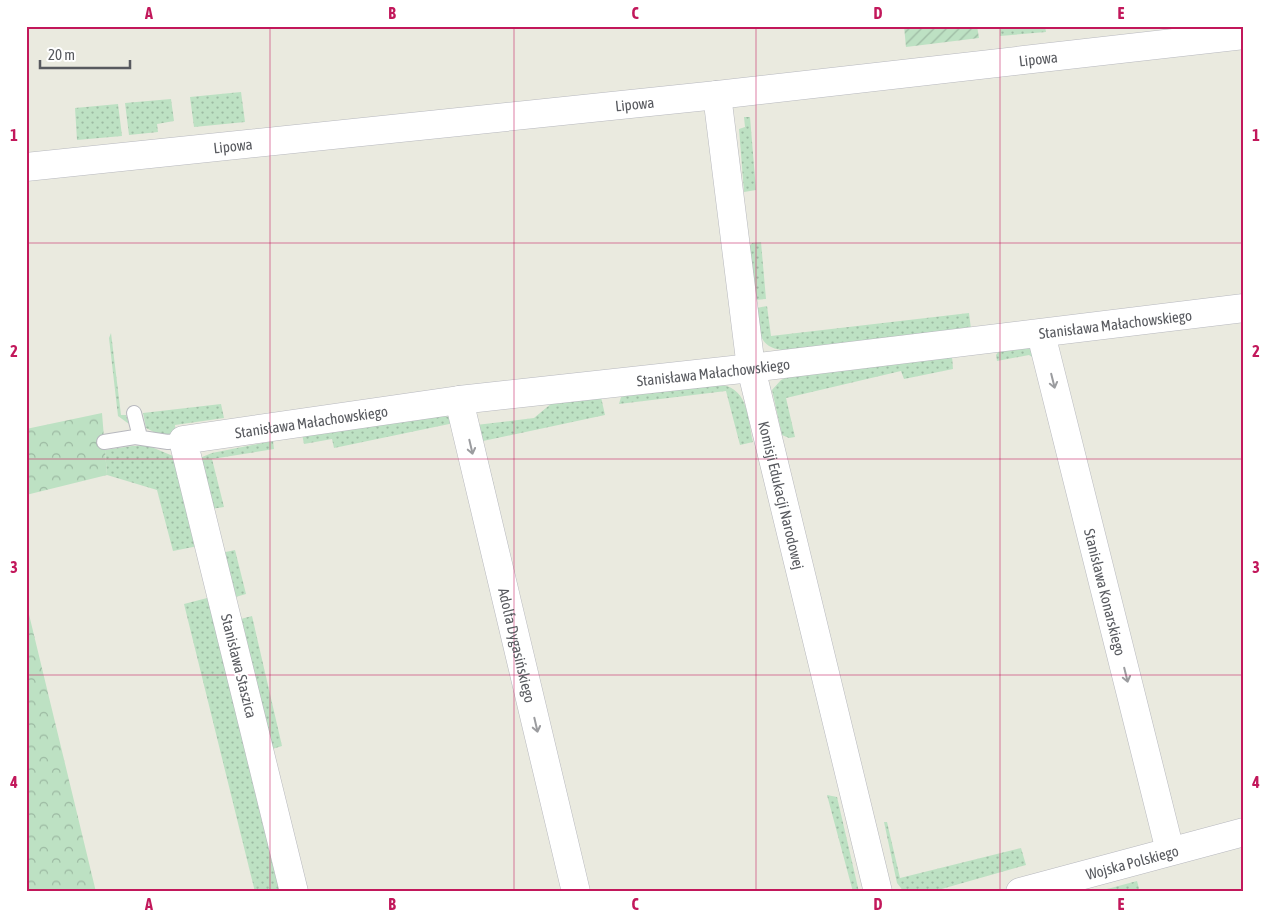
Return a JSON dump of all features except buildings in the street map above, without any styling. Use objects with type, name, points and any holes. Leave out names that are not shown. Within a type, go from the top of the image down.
[{"type":"street","name":"Lipowa","points":[[26,167],[717,95],[1244,35]]},
{"type":"street","name":"Komisji Edukacji Narodowej","points":[[717,95],[751,368],[878,892]]},
{"type":"street","name":"Stanisława Małachowskiego","points":[[183,440],[460,400],[1041,334],[1244,308]]},
{"type":"street","name":"Stanisława Konarskiego","points":[[1041,334],[1170,851]]},
{"type":"street","name":"Adolfa Dygasińskiego","points":[[460,400],[576,892]]},
{"type":"street","name":"Stanisława Staszica","points":[[183,440],[294,892]]},
{"type":"street","name":"Wojska Polskiego","points":[[1020,892],[1244,832]]},
{"type":"lane","points":[[134,413],[140,438]]},
{"type":"lane","points":[[104,442],[140,438],[168,442],[183,440]]},
{"type":"green space","points":[[904,26],[977,26],[979,38],[906,47]]},
{"type":"green space","points":[[1000,26],[1045,26],[1046,32],[1000,36]]},
{"type":"green space","points":[[241,92],[245,122],[194,127],[190,97]]},
{"type":"green space","points":[[171,99],[174,121],[157,124],[158,132],[129,135],[125,103]]},
{"type":"green space","points":[[118,104],[122,136],[77,140],[75,108]]},
{"type":"green space","points":[[744,117],[750,117],[756,190],[744,192],[739,129],[745,127]]},
{"type":"green space","points":[[761,242],[766,299],[755,300],[749,247],[752,243]]},
{"type":"green space","points":[[767,306],[771,336],[969,313],[971,329],[782,350],[768,345],[761,336],[757,308]]},
{"type":"green space","points":[[111,333],[121,415],[126,415],[129,424],[118,416],[109,338]]},
{"type":"green space","points":[[1030,347],[1037,360],[1029,355],[997,361],[996,355],[999,351]]},
{"type":"green space","points":[[952,356],[953,369],[904,379],[901,371],[786,398],[795,437],[789,438],[782,435],[772,390],[781,380],[789,376]]},
{"type":"green space","points":[[722,385],[731,388],[742,399],[746,407],[753,442],[740,445],[726,391],[619,404],[621,397],[625,396]]},
{"type":"green space","points":[[601,397],[605,415],[483,441],[495,490],[491,491],[476,425],[534,418],[552,403]]},
{"type":"green space","points":[[221,404],[224,418],[175,425],[176,434],[158,434],[146,428],[143,413]]},
{"type":"green space","points":[[102,413],[107,475],[26,495],[26,429]]},
{"type":"green space","points":[[444,416],[449,417],[454,423],[334,448],[332,439],[304,444],[302,434]]},
{"type":"green space","points":[[273,441],[274,449],[212,459],[224,507],[211,509],[199,466],[202,457],[212,453]]},
{"type":"green space","points":[[132,446],[149,446],[173,456],[198,546],[173,551],[157,490],[107,475],[105,450]]},
{"type":"green space","points":[[235,550],[246,594],[232,598],[221,553]]},
{"type":"green space","points":[[211,597],[285,892],[255,892],[184,604]]},
{"type":"green space","points":[[26,602],[96,892],[26,892]]},
{"type":"green space","points":[[252,616],[282,746],[269,750],[237,620]]},
{"type":"green space","points":[[827,795],[837,797],[859,892],[853,892]]},
{"type":"green space","points":[[884,822],[887,822],[900,878],[1021,848],[1026,865],[931,892],[904,892],[897,883]]},
{"type":"green space","points":[[1137,881],[1140,892],[1096,892]]}]
